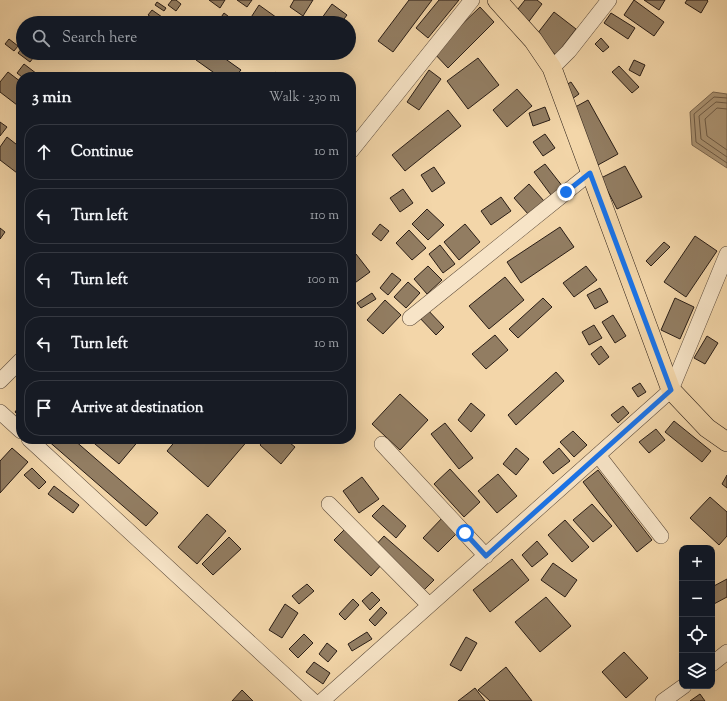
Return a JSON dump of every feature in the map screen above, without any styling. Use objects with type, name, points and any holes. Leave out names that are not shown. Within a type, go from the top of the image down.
[{"type":"main road","points":[[497,0],[533,40],[552,68],[671,390],[707,428],[727,442]]},
{"type":"street","points":[[356,145],[472,0]]},
{"type":"street","points":[[552,68],[569,51],[609,0]]},
{"type":"street","points":[[410,318],[590,173]]},
{"type":"street","points":[[322,701],[671,390],[727,254]]},
{"type":"street","points":[[0,381],[16,365]]},
{"type":"street","points":[[0,412],[16,426]]},
{"type":"street","points":[[34,444],[313,701]]},
{"type":"street","points":[[382,444],[486,556]]},
{"type":"street","points":[[598,455],[661,536]]},
{"type":"street","points":[[329,504],[429,606]]},
{"type":"street","points":[[715,662],[727,652]]},
{"type":"street","points":[[664,701],[680,689]]},
{"type":"water","points":[[713,92],[727,94],[727,168],[692,145],[690,112]]},
{"type":"building","points":[[172,0],[176,0],[181,4],[176,11],[168,5]]},
{"type":"building","points":[[209,0],[225,0],[220,8]]},
{"type":"building","points":[[237,0],[252,0],[247,7]]},
{"type":"building","points":[[294,0],[313,0],[303,16],[290,7]]},
{"type":"building","points":[[409,0],[432,0],[393,52],[378,41]]},
{"type":"building","points":[[439,0],[459,0],[428,38],[416,28]]},
{"type":"building","points":[[525,0],[537,0],[542,4],[527,24],[514,14]]},
{"type":"building","points":[[634,0],[664,22],[654,36],[624,15]]},
{"type":"building","points":[[644,0],[665,0],[659,10]]},
{"type":"building","points":[[687,0],[708,1],[701,13],[685,3]]},
{"type":"building","points":[[157,2],[166,8],[164,11],[155,5]]},
{"type":"building","points":[[332,4],[347,15],[346,16],[323,16]]},
{"type":"building","points":[[259,5],[274,16],[252,16]]},
{"type":"building","points":[[480,7],[494,22],[448,68],[433,52]]},
{"type":"building","points":[[152,10],[161,16],[149,16],[148,15]]},
{"type":"building","points":[[554,12],[576,29],[556,55],[534,38]]},
{"type":"building","points":[[611,13],[635,28],[628,39],[604,23]]},
{"type":"building","points":[[601,38],[609,47],[603,52],[595,44]]},
{"type":"building","points":[[9,39],[16,44],[16,48],[14,51],[5,44]]},
{"type":"building","points":[[478,58],[499,85],[468,109],[447,81]]},
{"type":"building","points":[[196,60],[227,60],[241,70],[239,72],[213,72]]},
{"type":"building","points":[[634,60],[645,65],[640,76],[629,70]]},
{"type":"building","points":[[24,64],[34,72],[18,72]]},
{"type":"building","points":[[619,66],[639,87],[632,93],[612,72]]},
{"type":"building","points":[[429,70],[441,79],[419,110],[407,102]]},
{"type":"building","points":[[8,72],[16,78],[16,104],[0,92],[0,82]]},
{"type":"building","points":[[571,82],[579,94],[572,99],[564,86]]},
{"type":"building","points":[[517,89],[532,106],[507,127],[493,110]]},
{"type":"building","points":[[588,100],[618,154],[598,165],[568,111]]},
{"type":"building","points":[[545,107],[550,120],[533,126],[529,113]]},
{"type":"building","points":[[448,110],[461,126],[405,171],[392,155]]},
{"type":"building","points":[[0,122],[7,127],[0,136]]},
{"type":"building","points":[[545,134],[555,148],[543,156],[533,142]]},
{"type":"building","points":[[7,137],[16,144],[16,172],[0,160],[0,147]]},
{"type":"building","points":[[545,164],[563,187],[551,195],[534,172]]},
{"type":"building","points":[[625,166],[642,197],[617,209],[601,178]]},
{"type":"building","points":[[434,167],[445,183],[432,192],[421,175]]},
{"type":"building","points":[[529,184],[544,201],[528,214],[514,198]]},
{"type":"building","points":[[403,189],[413,203],[400,212],[390,198]]},
{"type":"building","points":[[501,197],[511,211],[491,225],[481,211]]},
{"type":"building","points":[[427,209],[444,225],[428,240],[412,224]]},
{"type":"building","points":[[380,224],[389,231],[381,241],[372,234]]},
{"type":"building","points":[[465,224],[480,242],[459,260],[444,242]]},
{"type":"building","points":[[560,227],[574,247],[521,283],[507,262]]},
{"type":"building","points":[[0,228],[5,232],[0,239]]},
{"type":"building","points":[[409,230],[426,248],[412,260],[396,243]]},
{"type":"building","points":[[695,236],[717,251],[686,297],[664,282]]},
{"type":"building","points":[[664,242],[670,247],[651,266],[646,261]]},
{"type":"building","points":[[440,245],[455,264],[443,273],[429,254]]},
{"type":"building","points":[[356,254],[370,272],[356,282]]},
{"type":"building","points":[[428,266],[442,280],[427,294],[414,279]]},
{"type":"building","points":[[586,266],[597,280],[574,297],[563,283]]},
{"type":"building","points":[[392,273],[401,280],[388,295],[380,288]]},
{"type":"building","points":[[505,277],[524,300],[489,329],[469,306]]},
{"type":"building","points":[[408,282],[420,293],[406,308],[394,297]]},
{"type":"building","points":[[600,288],[608,302],[595,309],[587,295]]},
{"type":"building","points":[[372,293],[376,299],[361,308],[357,303]]},
{"type":"building","points":[[543,298],[552,307],[518,338],[509,329]]},
{"type":"building","points":[[675,298],[694,307],[680,339],[661,330]]},
{"type":"building","points":[[385,300],[401,315],[383,334],[367,320]]},
{"type":"building","points":[[425,307],[444,327],[436,335],[417,315]]},
{"type":"building","points":[[613,315],[626,336],[615,343],[602,322]]},
{"type":"building","points":[[594,325],[602,338],[589,345],[582,332]]},
{"type":"building","points":[[495,335],[508,350],[486,369],[472,354]]},
{"type":"building","points":[[707,336],[718,343],[705,364],[694,358]]},
{"type":"building","points":[[601,346],[609,357],[599,365],[591,354]]},
{"type":"building","points":[[556,372],[564,381],[516,425],[508,415]]},
{"type":"building","points":[[640,383],[646,392],[638,397],[632,388]]},
{"type":"building","points":[[400,394],[428,420],[400,450],[372,424]]},
{"type":"building","points":[[471,403],[485,415],[471,432],[458,420]]},
{"type":"building","points":[[623,406],[629,413],[618,423],[611,415]]},
{"type":"building","points":[[674,421],[711,451],[702,462],[665,432]]},
{"type":"building","points":[[445,423],[473,458],[459,469],[431,434]]},
{"type":"building","points":[[656,429],[665,440],[649,453],[639,442]]},
{"type":"building","points":[[573,431],[587,445],[574,457],[560,442]]},
{"type":"building","points":[[52,444],[79,444],[158,513],[146,526]]},
{"type":"building","points":[[95,444],[136,444],[119,464]]},
{"type":"building","points":[[173,444],[245,444],[208,487],[167,451]]},
{"type":"building","points":[[291,444],[295,447],[281,464],[260,445]]},
{"type":"building","points":[[12,448],[28,462],[0,493],[0,461]]},
{"type":"building","points":[[516,448],[529,459],[516,475],[503,464]]},
{"type":"building","points":[[559,448],[570,461],[553,474],[543,462]]},
{"type":"building","points":[[32,468],[46,482],[39,489],[24,475]]},
{"type":"building","points":[[450,469],[480,502],[464,517],[434,484]]},
{"type":"building","points":[[598,470],[652,540],[637,552],[583,482]]},
{"type":"building","points":[[498,474],[517,496],[497,513],[478,491]]},
{"type":"building","points":[[727,475],[727,488],[722,484]]},
{"type":"building","points":[[362,477],[379,499],[359,513],[343,491]]},
{"type":"building","points":[[54,486],[79,505],[73,513],[48,494]]},
{"type":"building","points":[[710,497],[727,512],[727,536],[719,545],[690,518]]},
{"type":"building","points":[[592,504],[612,526],[593,542],[573,520]]},
{"type":"building","points":[[383,505],[406,526],[396,538],[372,516]]},
{"type":"building","points":[[207,514],[226,531],[197,564],[178,547]]},
{"type":"building","points":[[444,516],[459,531],[438,552],[423,538]]},
{"type":"building","points":[[565,520],[589,547],[572,562],[548,535]]},
{"type":"building","points":[[348,526],[385,561],[371,576],[334,540]]},
{"type":"building","points":[[384,536],[434,580],[423,591],[374,547]]},
{"type":"building","points":[[229,537],[241,549],[213,575],[202,564]]},
{"type":"building","points":[[537,541],[548,554],[532,567],[522,555]]},
{"type":"building","points":[[512,559],[529,580],[490,612],[473,590]]},
{"type":"building","points":[[553,563],[577,580],[565,597],[541,580]]},
{"type":"building","points":[[727,579],[727,597],[715,603],[715,585]]},
{"type":"building","points":[[307,584],[314,591],[299,604],[292,596]]},
{"type":"building","points":[[372,592],[380,600],[370,610],[362,601]]},
{"type":"building","points":[[546,597],[571,626],[540,652],[515,622]]},
{"type":"building","points":[[353,599],[359,605],[345,620],[339,614]]},
{"type":"building","points":[[285,604],[298,613],[282,638],[269,630]]},
{"type":"building","points":[[381,607],[387,613],[375,626],[369,620]]},
{"type":"building","points":[[367,632],[372,639],[352,651],[348,644]]},
{"type":"building","points":[[304,634],[313,643],[298,658],[289,649]]},
{"type":"building","points":[[466,637],[477,643],[461,671],[450,665]]},
{"type":"building","points":[[327,643],[337,651],[328,662],[319,654]]},
{"type":"building","points":[[624,652],[648,678],[626,698],[602,672]]},
{"type":"building","points":[[314,662],[330,673],[323,684],[306,672]]},
{"type":"building","points":[[506,667],[532,701],[490,701],[478,690]]},
{"type":"building","points":[[475,688],[485,701],[458,701]]},
{"type":"building","points":[[242,690],[253,701],[232,701]]},
{"type":"building","points":[[700,694],[705,701],[690,701]]},
{"type":"route","points":[[465,533],[486,556],[671,390],[590,173],[566,192]]}]
